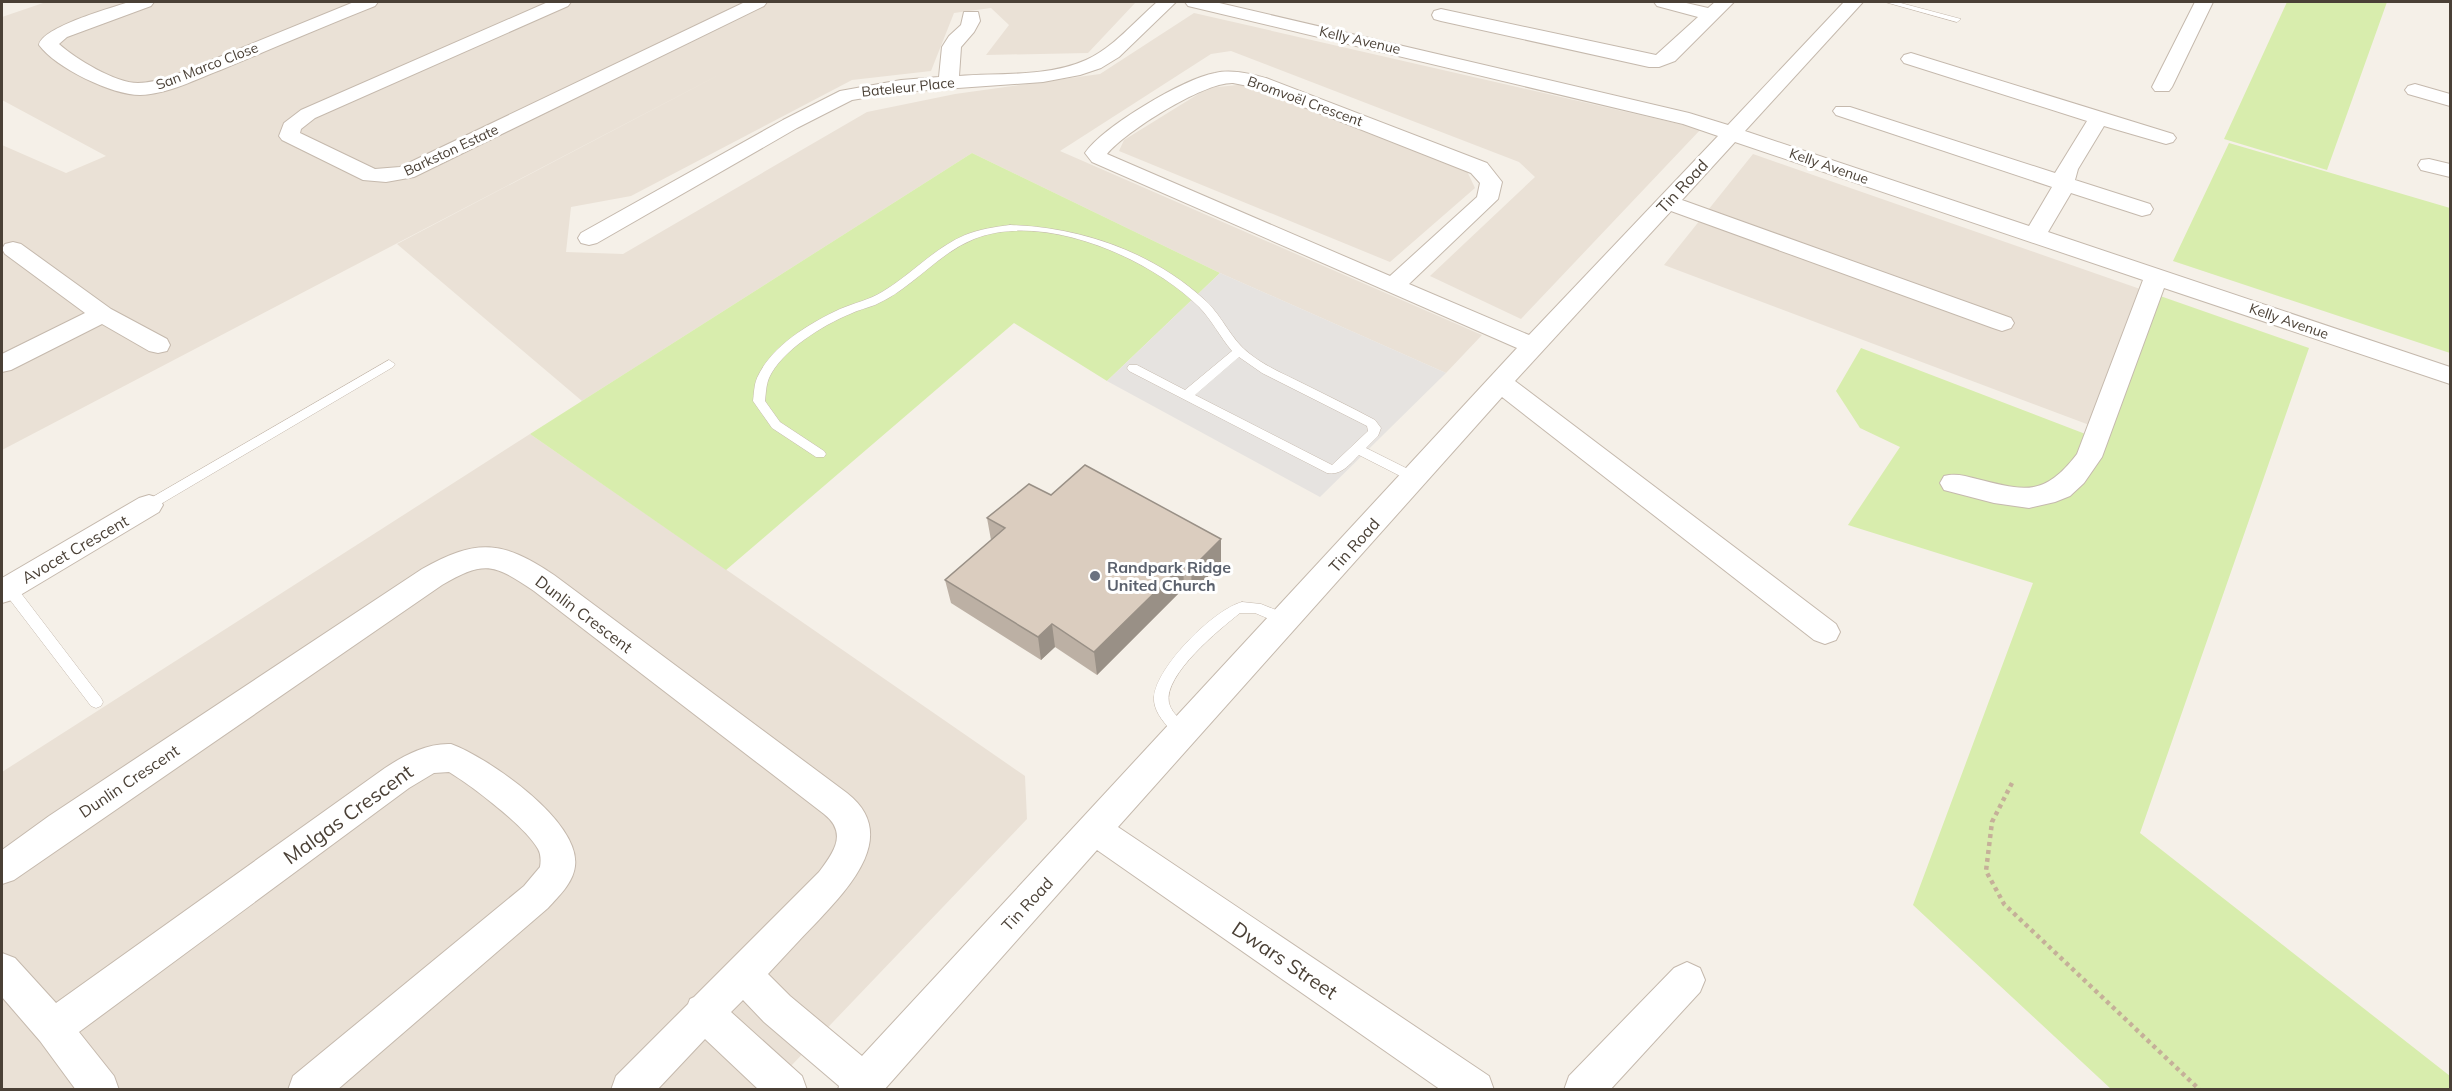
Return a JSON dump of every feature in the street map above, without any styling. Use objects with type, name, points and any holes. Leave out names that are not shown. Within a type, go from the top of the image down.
[{"type":"street","name":"San Marco Close","points":[[145,2],[60,33],[48,45],[70,60],[117,85],[147,88],[180,79],[369,2]]},
{"type":"street","name":"Barkston Estate","points":[[562,2],[308,114],[291,127],[289,136],[370,176],[406,172],[758,2]]},
{"type":"street","name":"Bateleur Place","points":[[589,238],[790,124],[847,95],[873,89],[949,81],[1043,76],[1073,71],[1094,64],[1127,42],[1167,2]]},
{"type":"street","name":"Kelly Avenue","points":[[1194,2],[1609,99],[1732,132],[2451,376]]},
{"type":"street","points":[[1663,2],[1711,15]]},
{"type":"street","points":[[1441,15],[1649,61],[1659,61],[1668,57],[1725,2]]},
{"type":"street","name":"Tin Road","points":[[862,1087],[1533,346],[1854,2]]},
{"type":"street","points":[[2162,87],[2204,2]]},
{"type":"street","points":[[949,81],[950,49],[953,42],[971,24],[971,16]]},
{"type":"street","points":[[1911,59],[2166,138]]},
{"type":"street","name":"Bromvoël Crescent","points":[[1395,284],[1487,199],[1491,182],[1479,168],[1259,82],[1230,78],[1217,78],[1200,83],[1115,135],[1096,153],[1099,158],[1148,180],[1395,284],[1533,346]]},
{"type":"street","points":[[2415,90],[2451,99]]},
{"type":"street","points":[[1843,111],[2142,209]]},
{"type":"street","points":[[2035,235],[2059,195],[2067,169],[2099,118]]},
{"type":"street","points":[[2429,165],[2451,171]]},
{"type":"street","points":[[1667,202],[2002,323]]},
{"type":"street","points":[[12,249],[102,314],[158,345]]},
{"type":"street","points":[[1954,483],[2022,499],[2043,498],[2057,492],[2078,476],[2089,457],[2157,275]]},
{"type":"street","points":[[2,364],[102,314]]},
{"type":"street","points":[[1501,383],[1825,632]]},
{"type":"street","name":"Avocet Crescent","points":[[5,590],[149,505]]},
{"type":"street","name":"Dunlin Crescent","points":[[2,869],[61,826],[451,565],[471,558],[489,556],[505,558],[536,577],[848,816],[854,828],[847,863],[831,882],[630,1089]]},
{"type":"street","name":"Malgas Crescent","points":[[53,1028],[397,778],[421,763],[438,758],[459,760],[494,785],[551,839],[558,855],[555,875],[536,897],[307,1089]]},
{"type":"street","name":"Dwars Street","points":[[1095,830],[1475,1089]]},
{"type":"street","points":[[2,970],[53,1028],[100,1089]]},
{"type":"street","points":[[743,974],[777,1009],[862,1087]]},
{"type":"street","points":[[1583,1089],[1687,980]]},
{"type":"street","points":[[703,1012],[788,1089]]},
{"type":"lane","points":[[1889,2],[1957,19]]},
{"type":"lane","points":[[820,454],[776,425],[759,401],[762,380],[775,359],[834,318],[873,301],[902,284],[953,247],[982,232],[1018,226],[1053,229],[1077,236],[1139,262],[1178,282],[1204,305],[1239,351],[1262,368],[1371,423],[1375,428],[1374,433],[1339,467],[1332,470],[1133,368]]},
{"type":"lane","points":[[1187,395],[1239,351]]},
{"type":"lane","points":[[149,505],[389,364]]},
{"type":"lane","points":[[1358,449],[1415,478]]},
{"type":"lane","points":[[5,590],[96,702]]},
{"type":"lane","points":[[1183,733],[1164,711],[1161,697],[1162,687],[1174,668],[1235,609],[1244,606],[1255,607],[1286,620]]},
{"type":"path","points":[[2012,783],[1992,822],[1986,871],[2004,904],[2200,1089]]},
{"type":"shaded area","points":[[46,2],[1136,2],[1088,53],[986,55],[1009,25],[991,8],[954,13],[931,71],[852,80],[631,196],[571,207],[566,252],[623,254],[867,112],[955,94],[1100,74],[1194,13],[1701,129],[1521,319],[1430,276],[1535,177],[1519,162],[1231,51],[1211,54],[1060,151],[1482,335],[1446,373],[1220,273],[972,153],[582,401],[397,244],[730,69],[2,450],[2,145],[66,173],[106,156],[2,100],[2,17]]},
{"type":"shaded area","points":[[1247,84],[1465,167],[1475,188],[1390,262],[1119,151],[1124,140],[1208,88]]},
{"type":"shaded area","points":[[1753,154],[2143,290],[2092,426],[1664,265]]},
{"type":"shaded area","points":[[1220,273],[1446,373],[1320,497],[1107,381]]},
{"type":"shaded area","points":[[530,434],[1025,776],[1027,819],[769,1089],[2,1090],[2,772]]},
{"type":"green space","points":[[2287,2],[2387,2],[2327,170],[2224,139]]},
{"type":"green space","points":[[2229,143],[2450,208],[2450,353],[2173,261]]},
{"type":"green space","points":[[972,153],[1220,273],[1107,381],[1014,323],[726,570],[530,434]]},
{"type":"green space","points":[[2143,290],[2309,348],[2140,833],[2450,1076],[2450,1089],[2111,1089],[1913,905],[2033,583],[1848,525],[1900,447],[1860,428],[1836,391],[1861,348],[2088,435]]},
{"type":"building","name":"Randpark Ridge United Church","points":[[1085,465],[1221,539],[1191,569],[1183,565],[1094,652],[1052,624],[1038,637],[945,580],[1005,528],[987,518],[1029,484],[1051,495]]},
{"type":"place","name":"Randpark Ridge United Church","points":[[1095,576]]}]
